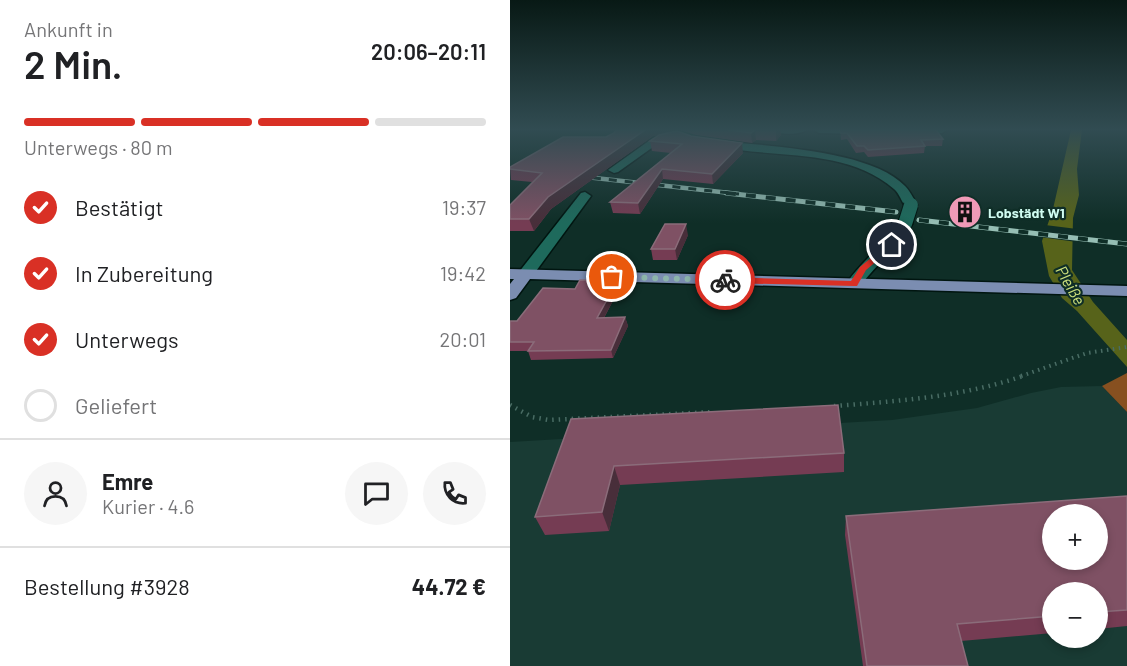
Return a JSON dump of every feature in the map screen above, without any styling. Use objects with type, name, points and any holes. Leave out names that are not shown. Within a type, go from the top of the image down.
[{"type":"main road","points":[[510,294],[518,274],[1127,291]]},
{"type":"street","points":[[614,170],[627,161]]},
{"type":"street","points":[[837,161],[857,164],[892,179],[908,194],[911,204],[900,235],[863,268],[854,284]]},
{"type":"street","points":[[518,274],[585,196]]},
{"type":"path","points":[[829,406],[909,401],[965,392],[1098,351],[1127,347]]},
{"type":"path","points":[[510,405],[532,417],[549,420],[724,411]]},
{"type":"shaded area","points":[[1127,373],[1127,412],[1102,386]]},
{"type":"shaded area","points":[[1102,386],[1127,412],[1127,666],[510,666],[510,442],[892,420],[977,408],[1061,387]]},
{"type":"water","name":"Pleiße","points":[[1064,161],[1078,161],[1079,195],[1073,218],[1072,270],[1093,302],[1127,340],[1127,367],[1077,311],[1062,298],[1049,276],[1042,241],[1053,209]]},
{"type":"pier","points":[[1045,225],[1077,229],[1077,242],[1040,237]]},
{"type":"building","points":[[520,161],[600,161],[548,197],[529,219],[510,219],[510,205],[542,173],[510,169]]},
{"type":"building","points":[[661,161],[725,161],[712,174],[662,169],[638,203],[610,202]]},
{"type":"building","points":[[665,224],[686,224],[675,249],[651,249]]},
{"type":"building","points":[[580,280],[606,281],[603,287],[614,287],[597,318],[625,317],[611,350],[528,351],[534,342],[510,342],[510,321],[517,321],[543,288],[575,289]]},
{"type":"building","points":[[838,405],[844,453],[614,466],[602,512],[535,517],[571,419]]},
{"type":"building","points":[[1127,496],[1127,610],[1108,611],[1108,582],[1042,582],[1042,617],[957,624],[968,666],[867,666],[846,516]]},
{"type":"railway","points":[[577,176],[739,194]]},
{"type":"railway","points":[[726,193],[896,212]]},
{"type":"railway","points":[[919,220],[1127,244]]},
{"type":"way so far","points":[[612,277],[725,280]]},
{"type":"place","name":"Lobstädt W1","points":[[965,212]]},
{"type":"route","points":[[725,280],[854,284],[863,268],[892,245]]}]
